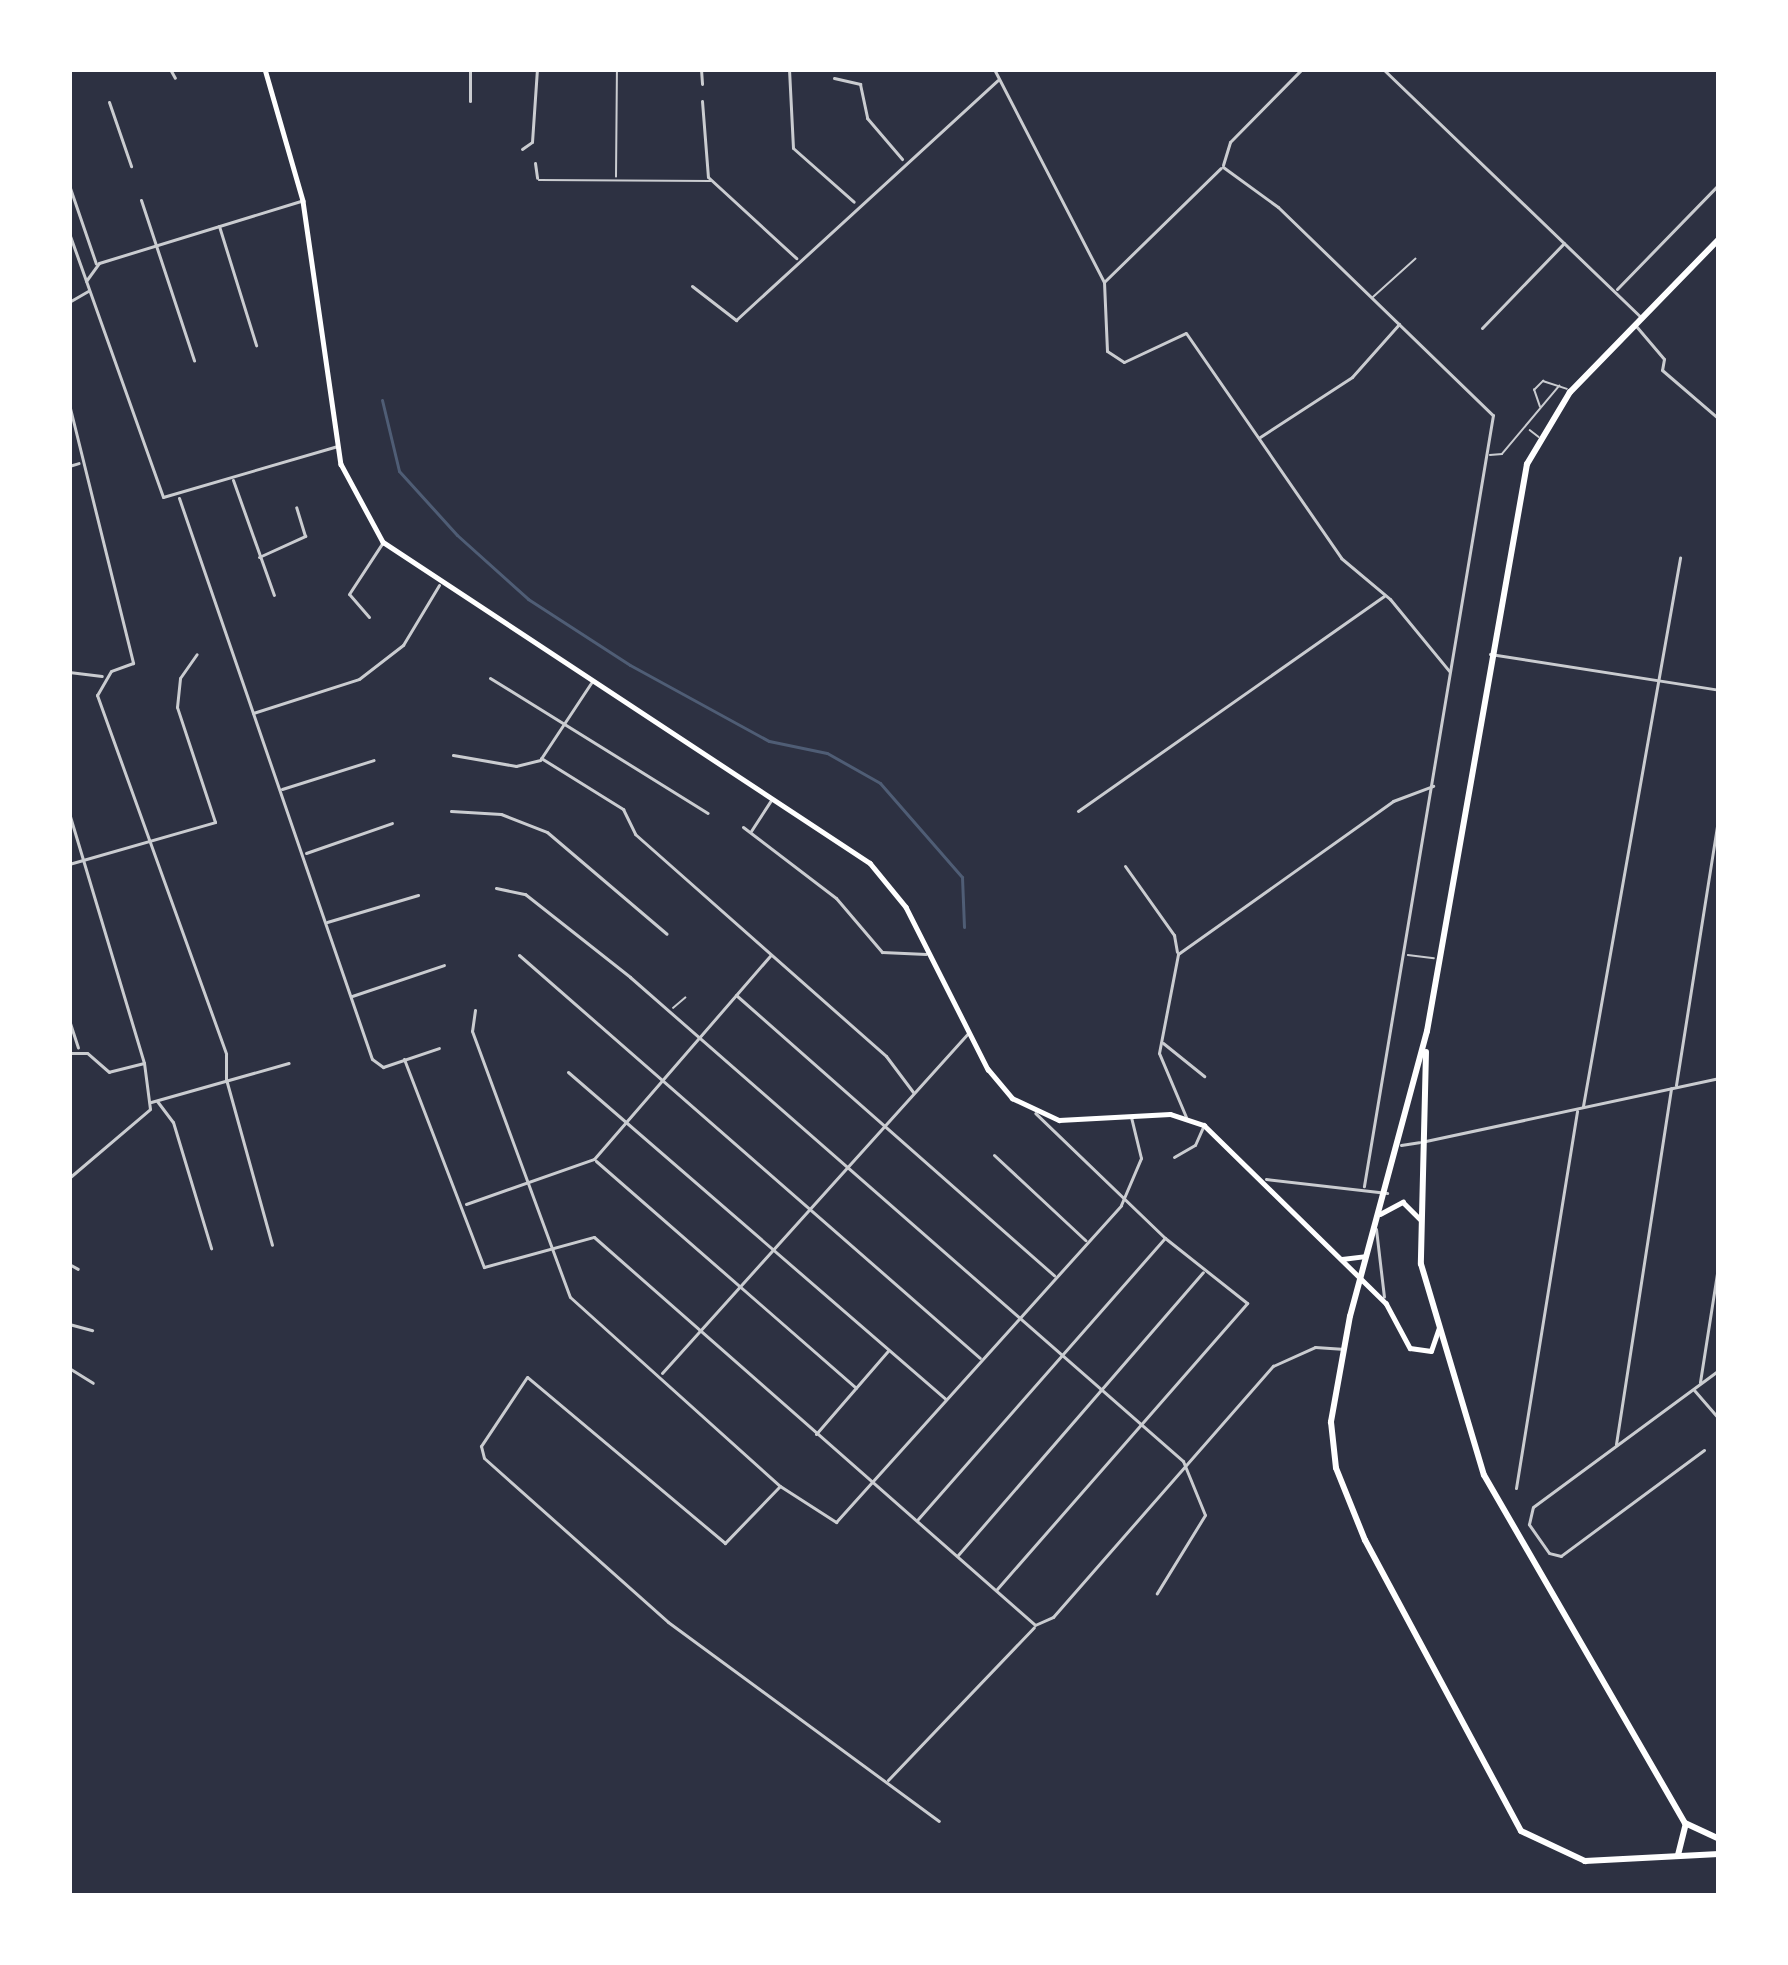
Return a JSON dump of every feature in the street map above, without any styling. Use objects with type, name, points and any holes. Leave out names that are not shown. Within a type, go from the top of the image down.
[{"type":"main road","points":[[265,69],[303,201],[338,446],[356,503],[383,542],[439,585],[870,863],[930,953],[998,1085],[1035,1113],[1066,1120],[1186,1117],[1204,1125],[1266,1179],[1360,1284],[1386,1303],[1416,1352],[1436,1348],[1439,1328]]},
{"type":"main road","points":[[1719,239],[1570,392],[1539,437],[1520,490],[1427,1030],[1401,1145],[1342,1349],[1331,1422],[1342,1488],[1521,1831],[1586,1862],[1719,1854]]},
{"type":"main road","points":[[1427,1030],[1420,1142],[1421,1264],[1439,1328],[1484,1475],[1685,1823],[1686,1846],[1675,1857]]},
{"type":"main road","points":[[1380,1214],[1400,1202],[1420,1219]]},
{"type":"main road","points":[[1342,1259],[1369,1252]]},
{"type":"main road","points":[[1685,1823],[1719,1839]]},
{"type":"street","points":[[170,69],[175,78]]},
{"type":"street","points":[[470,69],[470,101]]},
{"type":"street","points":[[522,149],[532,142],[537,69]]},
{"type":"street","points":[[701,69],[702,84]]},
{"type":"street","points":[[789,69],[794,148],[827,185],[856,202]]},
{"type":"street","points":[[994,69],[1104,282],[1113,357],[1130,360],[1184,332],[1341,558],[1385,595],[1438,665],[1453,673]]},
{"type":"street","points":[[1104,282],[1223,167],[1230,142],[1301,69]]},
{"type":"street","points":[[1383,69],[1642,318]]},
{"type":"street","points":[[834,78],[860,84],[867,118],[904,160]]},
{"type":"street","points":[[692,286],[731,320],[856,202],[1000,80]]},
{"type":"street","points":[[702,101],[711,181],[797,259]]},
{"type":"street","points":[[110,102],[131,166]]},
{"type":"street","points":[[535,163],[537,178]]},
{"type":"street","points":[[1223,167],[1278,207],[1488,406],[1490,455],[1408,955],[1364,1186]]},
{"type":"street","points":[[1616,291],[1719,184]]},
{"type":"street","points":[[69,185],[96,266]]},
{"type":"street","points":[[141,200],[194,360]]},
{"type":"street","points":[[86,280],[96,266],[157,242],[303,201]]},
{"type":"street","points":[[217,223],[256,345]]},
{"type":"street","points":[[69,232],[163,497],[179,498],[338,446]]},
{"type":"street","points":[[1482,328],[1564,243]]},
{"type":"street","points":[[69,302],[89,291]]},
{"type":"street","points":[[1260,437],[1352,376],[1400,323]]},
{"type":"street","points":[[1635,325],[1664,359],[1662,370],[1719,419]]},
{"type":"street","points":[[69,404],[133,663],[104,677],[69,672]]},
{"type":"street","points":[[69,466],[81,463]]},
{"type":"street","points":[[233,480],[274,595]]},
{"type":"street","points":[[179,498],[376,1066],[439,1048]]},
{"type":"street","points":[[260,557],[305,536],[296,507]]},
{"type":"street","points":[[369,617],[349,594],[383,542]]},
{"type":"street","points":[[1516,1488],[1680,558]]},
{"type":"street","points":[[251,714],[359,679],[403,644],[439,585]]},
{"type":"street","points":[[1078,811],[1385,595]]},
{"type":"street","points":[[69,863],[215,822],[177,707],[180,678],[197,654]]},
{"type":"street","points":[[1490,654],[1719,690]]},
{"type":"street","points":[[104,677],[97,695],[226,1054],[226,1079],[272,1245]]},
{"type":"street","points":[[490,678],[708,813]]},
{"type":"street","points":[[453,755],[515,766],[542,758],[591,683]]},
{"type":"street","points":[[542,758],[623,809],[635,834],[886,1056],[913,1092]]},
{"type":"street","points":[[280,790],[374,760]]},
{"type":"street","points":[[1178,954],[1394,801],[1435,786]]},
{"type":"street","points":[[751,831],[773,798]]},
{"type":"street","points":[[451,811],[501,814],[548,832],[667,934]]},
{"type":"street","points":[[69,813],[154,1102],[173,1122],[211,1248]]},
{"type":"street","points":[[1616,1445],[1719,814]]},
{"type":"street","points":[[304,854],[392,823]]},
{"type":"street","points":[[743,827],[836,898],[882,952],[930,953]]},
{"type":"street","points":[[1125,866],[1174,935],[1178,954],[1161,1042],[1163,1077],[1186,1117]]},
{"type":"street","points":[[496,888],[525,894],[670,1011],[1184,1461],[1203,1525],[1157,1593]]},
{"type":"street","points":[[326,922],[418,895]]},
{"type":"street","points":[[519,955],[982,1360]]},
{"type":"street","points":[[465,1205],[594,1159],[772,955]]},
{"type":"street","points":[[350,997],[444,965]]},
{"type":"street","points":[[736,995],[1056,1276]]},
{"type":"street","points":[[475,1010],[472,1031],[572,1300],[780,1486],[836,1522],[1124,1201],[1141,1158],[1130,1115]]},
{"type":"street","points":[[69,1020],[79,1050],[109,1072],[144,1064]]},
{"type":"street","points":[[658,1374],[702,1333],[969,1032]]},
{"type":"street","points":[[1161,1042],[1204,1076]]},
{"type":"street","points":[[69,1053],[79,1050]]},
{"type":"street","points":[[404,1059],[465,1205],[484,1267],[552,1245],[594,1238],[1035,1625]]},
{"type":"street","points":[[69,1178],[154,1102],[289,1063]]},
{"type":"street","points":[[568,1072],[946,1400]]},
{"type":"street","points":[[1401,1145],[1719,1078]]},
{"type":"street","points":[[996,1591],[1247,1303],[1165,1238],[1035,1113]]},
{"type":"street","points":[[1174,1157],[1195,1145],[1204,1125]]},
{"type":"street","points":[[994,1155],[1088,1242]]},
{"type":"street","points":[[594,1159],[856,1388]]},
{"type":"street","points":[[1266,1179],[1364,1186],[1387,1193]]},
{"type":"street","points":[[1376,1228],[1386,1303]]},
{"type":"street","points":[[916,1521],[1165,1238]]},
{"type":"street","points":[[1700,1383],[1719,1260]]},
{"type":"street","points":[[69,1264],[78,1269]]},
{"type":"street","points":[[957,1557],[1205,1270]]},
{"type":"street","points":[[69,1324],[92,1330]]},
{"type":"street","points":[[888,1780],[1035,1625],[1053,1617],[1184,1461],[1273,1366],[1316,1347],[1342,1349]]},
{"type":"street","points":[[816,1434],[890,1350]]},
{"type":"street","points":[[69,1368],[93,1383]]},
{"type":"street","points":[[1704,1450],[1561,1556],[1549,1553],[1527,1516],[1719,1370]]},
{"type":"street","points":[[780,1486],[725,1543],[527,1377],[481,1451],[668,1622],[939,1821]]},
{"type":"street","points":[[1693,1389],[1719,1419]]},
{"type":"lane","points":[[616,181],[617,69]]},
{"type":"lane","points":[[537,178],[711,181]]},
{"type":"lane","points":[[1373,297],[1415,259]]},
{"type":"lane","points":[[1540,408],[1538,385],[1570,392]]},
{"type":"lane","points":[[1490,455],[1502,454],[1559,386]]},
{"type":"lane","points":[[1529,426],[1539,437]]},
{"type":"lane","points":[[1408,955],[1438,959]]},
{"type":"lane","points":[[670,1011],[680,999]]},
{"type":"waterway","points":[[382,400],[399,471],[457,535],[528,599],[630,665],[769,741],[827,753],[880,783],[962,877],[964,927]]}]
